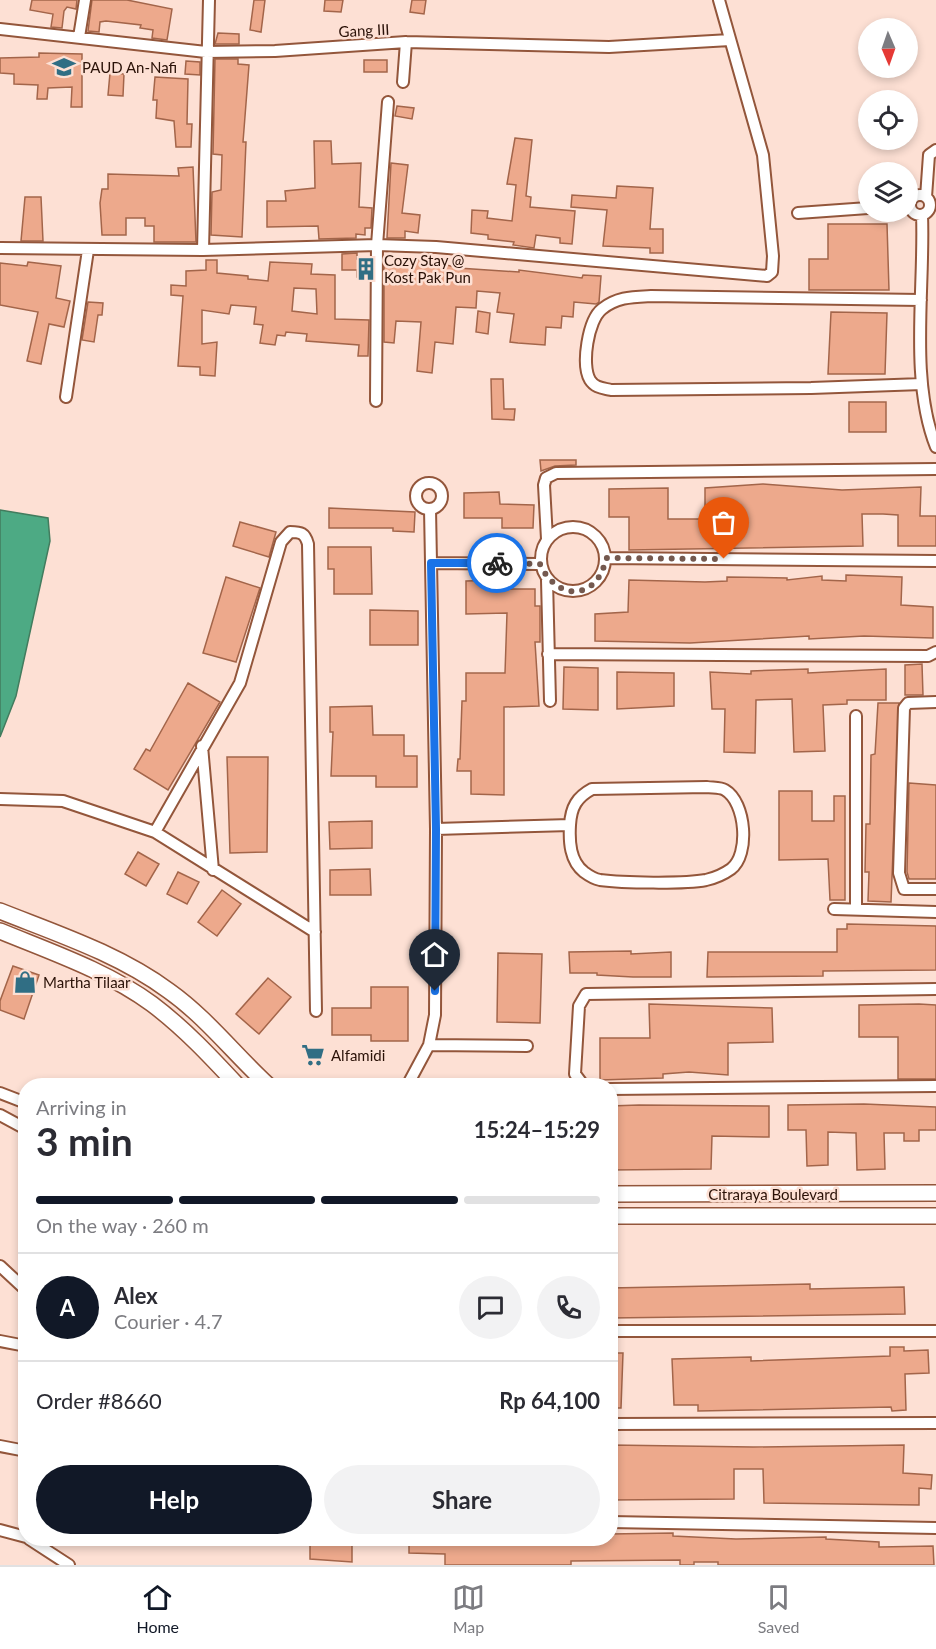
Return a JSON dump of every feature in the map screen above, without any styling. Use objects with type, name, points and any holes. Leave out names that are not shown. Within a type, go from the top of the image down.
[{"type":"main road","points":[[0,911],[110,955],[169,990],[193,1010],[261,1078]]},
{"type":"main road","points":[[0,930],[76,963],[134,992],[200,1045],[231,1078]]},
{"type":"main road","name":"Citraraya Boulevard","points":[[618,1194],[936,1193]]},
{"type":"main road","name":"Citraraya Boulevard","points":[[618,1216],[936,1215]]},
{"type":"street","points":[[79,37],[85,0]]},
{"type":"street","points":[[203,249],[208,0]]},
{"type":"street","points":[[0,248],[88,250],[376,245],[564,256],[760,277],[770,274],[773,269],[773,256],[763,155],[719,0]]},
{"type":"street","name":"Gang III","points":[[0,29],[206,52],[275,51],[406,42],[609,47],[730,40]]},
{"type":"street","points":[[403,82],[406,42]]},
{"type":"street","points":[[376,400],[376,245],[388,102]]},
{"type":"street","points":[[936,150],[929,155],[926,197],[929,209],[922,215],[921,300],[922,384],[925,415],[936,447]]},
{"type":"street","points":[[918,195],[926,197]]},
{"type":"street","points":[[798,213],[858,209]]},
{"type":"street","points":[[918,214],[922,215]]},
{"type":"street","points":[[66,397],[88,250]]},
{"type":"street","points":[[921,300],[651,296],[622,298],[594,317],[588,339],[587,357],[590,380],[597,387],[611,390],[811,388],[922,384]]},
{"type":"street","points":[[547,539],[544,485],[546,478],[556,473],[936,469]]},
{"type":"street","points":[[410,1078],[429,1045],[435,1015],[436,829],[430,509]]},
{"type":"street","points":[[547,579],[558,588],[571,592],[584,590],[596,583],[604,572],[606,558],[602,543],[591,531],[576,526],[560,529],[547,539],[541,551],[540,564],[547,579],[549,701]]},
{"type":"street","points":[[155,832],[240,683],[281,542],[290,532],[301,532],[306,536],[308,544],[316,1011]]},
{"type":"street","points":[[606,558],[936,561]]},
{"type":"street","points":[[431,563],[540,564]]},
{"type":"street","points":[[549,654],[928,656],[936,652]]},
{"type":"street","points":[[936,702],[908,703],[904,708],[899,873],[904,890],[936,889]]},
{"type":"street","points":[[856,716],[856,908]]},
{"type":"street","points":[[202,746],[213,870]]},
{"type":"street","points":[[707,787],[724,789],[733,798],[739,806],[744,829],[741,849],[734,867],[721,875],[705,880],[615,881],[597,879],[577,865],[571,851],[570,825],[572,809],[579,796],[592,789],[707,787]]},
{"type":"street","points":[[0,799],[63,801],[155,832],[315,932]]},
{"type":"street","points":[[436,829],[570,825]]},
{"type":"street","points":[[834,909],[936,912]]},
{"type":"street","points":[[577,1078],[575,1065],[579,1006],[586,994],[936,989]]},
{"type":"street","points":[[429,1045],[526,1046]]},
{"type":"street","points":[[618,1089],[936,1086]]},
{"type":"street","points":[[0,1093],[18,1100]]},
{"type":"street","points":[[0,1115],[18,1125]]},
{"type":"street","points":[[0,1266],[18,1283]]},
{"type":"street","points":[[618,1331],[936,1331]]},
{"type":"street","points":[[0,1341],[18,1344]]},
{"type":"street","points":[[618,1424],[936,1423]]},
{"type":"street","points":[[0,1446],[18,1449]]},
{"type":"street","points":[[618,1522],[936,1528]]},
{"type":"street","points":[[0,1530],[18,1535]]},
{"type":"street","points":[[38,1546],[56,1560],[69,1565]]},
{"type":"shaded area","points":[[0,510],[48,518],[50,541],[16,696],[0,737]]},
{"type":"building","points":[[32,0],[77,0],[76,9],[67,7],[64,11],[62,28],[51,27],[53,14],[30,10]]},
{"type":"building","points":[[92,0],[127,0],[172,9],[167,40],[152,38],[153,30],[140,28],[141,25],[106,21],[100,22],[99,32],[88,31]]},
{"type":"building","points":[[254,0],[265,0],[261,32],[250,30]]},
{"type":"building","points":[[325,0],[343,0],[341,12],[324,11]]},
{"type":"building","points":[[412,0],[426,0],[424,14],[410,12]]},
{"type":"building","points":[[218,33],[239,34],[239,44],[215,44]]},
{"type":"building","points":[[39,53],[82,54],[82,107],[71,107],[72,87],[48,88],[47,99],[37,99],[38,85],[14,84],[14,74],[0,73],[0,58],[39,57]]},
{"type":"building","points":[[215,59],[238,59],[238,64],[249,65],[243,142],[246,142],[242,237],[211,235],[212,192],[221,190],[222,155],[213,154]]},
{"type":"building","points":[[364,60],[387,60],[387,72],[364,72]]},
{"type":"building","points":[[186,61],[200,62],[200,75],[185,74]]},
{"type":"building","points":[[110,73],[124,74],[123,96],[108,95]]},
{"type":"building","points":[[155,77],[188,79],[187,124],[192,124],[191,147],[176,147],[174,121],[156,118],[157,100],[153,100]]},
{"type":"building","points":[[397,106],[414,108],[412,119],[395,116]]},
{"type":"building","points":[[515,138],[532,140],[526,196],[531,197],[530,207],[575,211],[572,244],[560,243],[560,238],[536,235],[534,248],[513,245],[514,242],[488,239],[488,235],[471,233],[472,210],[488,211],[487,218],[512,221],[516,185],[507,184]]},
{"type":"building","points":[[314,141],[331,141],[332,164],[361,163],[359,207],[372,208],[371,228],[365,228],[365,235],[356,234],[356,238],[319,239],[318,226],[267,227],[267,201],[286,201],[285,191],[315,188]]},
{"type":"building","points":[[391,163],[408,165],[402,213],[420,215],[418,233],[405,231],[405,238],[387,238]]},
{"type":"building","points":[[193,167],[196,242],[154,242],[154,226],[145,226],[145,218],[126,218],[126,235],[102,235],[100,203],[102,189],[108,189],[108,174],[179,176],[178,168]]},
{"type":"building","points":[[617,186],[653,188],[650,229],[663,229],[663,253],[650,253],[650,248],[603,246],[607,210],[571,207],[572,195],[616,198]]},
{"type":"building","points":[[25,197],[41,197],[43,241],[21,241]]},
{"type":"building","points":[[828,224],[887,224],[889,290],[809,290],[809,259],[828,259]]},
{"type":"building","points":[[357,253],[357,259],[369,260],[369,278],[357,277],[357,270],[342,270],[342,254]]},
{"type":"building","points":[[407,259],[443,261],[443,264],[458,268],[519,272],[519,270],[582,278],[583,275],[601,276],[599,302],[596,304],[574,302],[573,317],[562,316],[561,328],[546,327],[545,345],[518,343],[510,342],[514,314],[497,312],[500,293],[477,291],[476,308],[456,307],[453,344],[435,342],[432,373],[417,371],[421,322],[396,321],[394,343],[384,342],[384,264],[406,265]]},
{"type":"building","points":[[206,260],[217,260],[217,273],[248,276],[248,279],[268,281],[270,262],[312,264],[311,274],[335,275],[335,319],[369,320],[368,356],[358,356],[359,345],[306,341],[307,334],[286,332],[285,336],[277,335],[275,345],[260,343],[263,325],[254,324],[256,307],[231,305],[229,314],[202,310],[202,344],[217,342],[215,376],[200,375],[200,367],[178,366],[183,296],[171,295],[171,285],[186,286],[186,271],[206,270]],"holes":[[[294,288],[316,289],[317,314],[292,311]]]},
{"type":"building","points":[[28,262],[61,266],[56,298],[70,301],[64,327],[49,324],[41,364],[27,361],[38,312],[0,305],[0,263],[27,266]]},
{"type":"building","points":[[88,302],[103,303],[102,315],[98,315],[94,342],[82,340]]},
{"type":"building","points":[[478,311],[490,313],[488,334],[476,332]]},
{"type":"building","points":[[831,312],[887,313],[885,374],[828,374]]},
{"type":"building","points":[[491,379],[503,379],[504,409],[515,409],[514,420],[492,419]]},
{"type":"building","points":[[849,402],[886,402],[886,432],[849,432]]},
{"type":"building","points":[[540,460],[576,460],[576,465],[555,466],[541,471]]},
{"type":"building","points":[[763,484],[842,490],[921,487],[920,516],[936,516],[936,546],[898,546],[898,515],[862,514],[863,546],[629,550],[629,517],[609,517],[609,489],[668,488],[668,519],[705,519],[705,488]]},
{"type":"building","points":[[499,492],[500,504],[534,505],[533,528],[502,528],[502,518],[464,518],[464,493]]},
{"type":"building","points":[[329,508],[415,512],[414,532],[393,531],[393,528],[329,528]]},
{"type":"building","points":[[240,522],[276,532],[269,557],[233,546]]},
{"type":"building","points":[[328,547],[371,547],[372,594],[334,594],[334,569],[328,569]]},
{"type":"building","points":[[846,575],[902,577],[901,605],[933,607],[933,638],[864,636],[809,639],[809,636],[690,643],[595,641],[595,614],[628,612],[629,580],[705,582],[727,581],[727,577],[787,578],[787,580],[822,576],[822,580],[846,581]]},
{"type":"building","points":[[226,577],[260,588],[236,662],[203,653]]},
{"type":"building","points":[[504,580],[504,589],[535,589],[535,606],[540,606],[540,642],[535,642],[539,706],[504,707],[504,795],[471,794],[471,771],[457,771],[458,759],[460,759],[462,701],[466,701],[466,673],[505,673],[507,613],[466,614],[466,581]]},
{"type":"building","points":[[370,610],[418,611],[418,645],[370,645]]},
{"type":"building","points":[[922,664],[923,695],[905,695],[905,665]]},
{"type":"building","points":[[564,667],[598,668],[598,710],[563,709]]},
{"type":"building","points":[[808,669],[808,673],[886,669],[886,700],[847,700],[847,704],[823,705],[825,751],[794,752],[792,699],[756,700],[755,753],[724,752],[725,709],[712,709],[710,672],[751,674],[751,671]]},
{"type":"building","points":[[617,672],[674,673],[674,706],[617,709]]},
{"type":"building","points":[[188,683],[220,702],[168,790],[134,769],[146,749],[150,751]]},
{"type":"building","points":[[878,703],[899,703],[891,902],[868,901],[869,872],[865,872],[866,824],[870,824],[871,755],[875,754]]},
{"type":"building","points":[[372,706],[373,735],[404,735],[404,756],[417,756],[417,787],[376,787],[376,776],[331,776],[333,732],[330,732],[330,707]]},
{"type":"building","points":[[227,757],[268,757],[267,852],[230,853]]},
{"type":"building","points":[[909,783],[936,785],[936,879],[909,879],[907,872]]},
{"type":"building","points":[[779,791],[812,791],[812,821],[834,821],[834,796],[845,796],[845,900],[830,900],[828,859],[779,860]]},
{"type":"building","points":[[372,821],[372,848],[330,849],[329,822]]},
{"type":"building","points":[[138,852],[159,864],[146,886],[125,874]]},
{"type":"building","points":[[370,869],[371,895],[330,895],[330,870]]},
{"type":"building","points":[[178,872],[199,882],[187,904],[167,894]]},
{"type":"building","points":[[222,890],[241,904],[217,936],[198,922]]},
{"type":"building","points":[[847,924],[936,926],[936,970],[823,971],[823,976],[707,977],[708,952],[837,952],[837,929],[847,929]]},
{"type":"building","points":[[631,951],[631,954],[671,952],[671,977],[570,973],[569,952]]},
{"type":"building","points":[[498,953],[542,954],[540,1023],[497,1022]]},
{"type":"building","points":[[13,966],[39,975],[24,1019],[0,1010],[0,1001]]},
{"type":"building","points":[[268,978],[291,997],[259,1034],[236,1014]]},
{"type":"building","points":[[371,987],[408,987],[408,1041],[371,1041],[371,1035],[332,1035],[332,1008],[371,1008]]},
{"type":"building","points":[[649,1004],[772,1008],[773,1042],[728,1043],[728,1075],[689,1072],[663,1074],[663,1078],[600,1078],[600,1038],[650,1038]]},
{"type":"building","points":[[859,1005],[936,1005],[936,1079],[898,1079],[898,1037],[859,1037]]},
{"type":"building","points":[[864,1104],[936,1107],[936,1130],[919,1130],[919,1141],[904,1141],[904,1133],[884,1133],[885,1169],[857,1170],[856,1133],[828,1132],[828,1165],[807,1166],[806,1130],[788,1130],[788,1105]]},
{"type":"building","points":[[618,1106],[769,1106],[769,1137],[712,1136],[711,1169],[618,1170]]},
{"type":"building","points":[[810,1284],[810,1289],[904,1287],[905,1314],[618,1318],[618,1288]]},
{"type":"building","points":[[890,1347],[904,1347],[904,1351],[928,1350],[929,1373],[905,1374],[906,1410],[892,1411],[891,1407],[698,1411],[698,1405],[674,1405],[672,1359],[751,1357],[751,1361],[890,1356]]},
{"type":"building","points":[[618,1353],[623,1353],[621,1408],[618,1408]]},
{"type":"building","points":[[618,1445],[753,1447],[904,1445],[903,1473],[932,1475],[931,1489],[919,1488],[919,1505],[764,1503],[763,1469],[734,1469],[734,1499],[618,1500]]},
{"type":"building","points":[[673,1533],[673,1536],[736,1539],[826,1537],[826,1539],[879,1542],[879,1547],[933,1546],[934,1565],[718,1565],[718,1562],[694,1562],[694,1565],[680,1565],[680,1560],[571,1561],[571,1565],[445,1565],[445,1554],[409,1553],[409,1546],[618,1546],[618,1534]]},
{"type":"building","points":[[310,1546],[352,1546],[352,1562],[310,1559]]},
{"type":"way so far","points":[[497,563],[540,564],[547,579],[558,588],[571,592],[584,590],[596,583],[604,572],[606,558],[724,559]]},
{"type":"place","name":"PAUD An-Nafi","points":[[64,67]]},
{"type":"place","name":"Cozy Stay @ Kost Pak Pun","points":[[366,269]]},
{"type":"place","name":"Martha Tilaar","points":[[25,982]]},
{"type":"place","name":"Alfamidi","points":[[313,1055]]},
{"type":"route","points":[[435,991],[436,829],[431,563],[497,563]]}]
